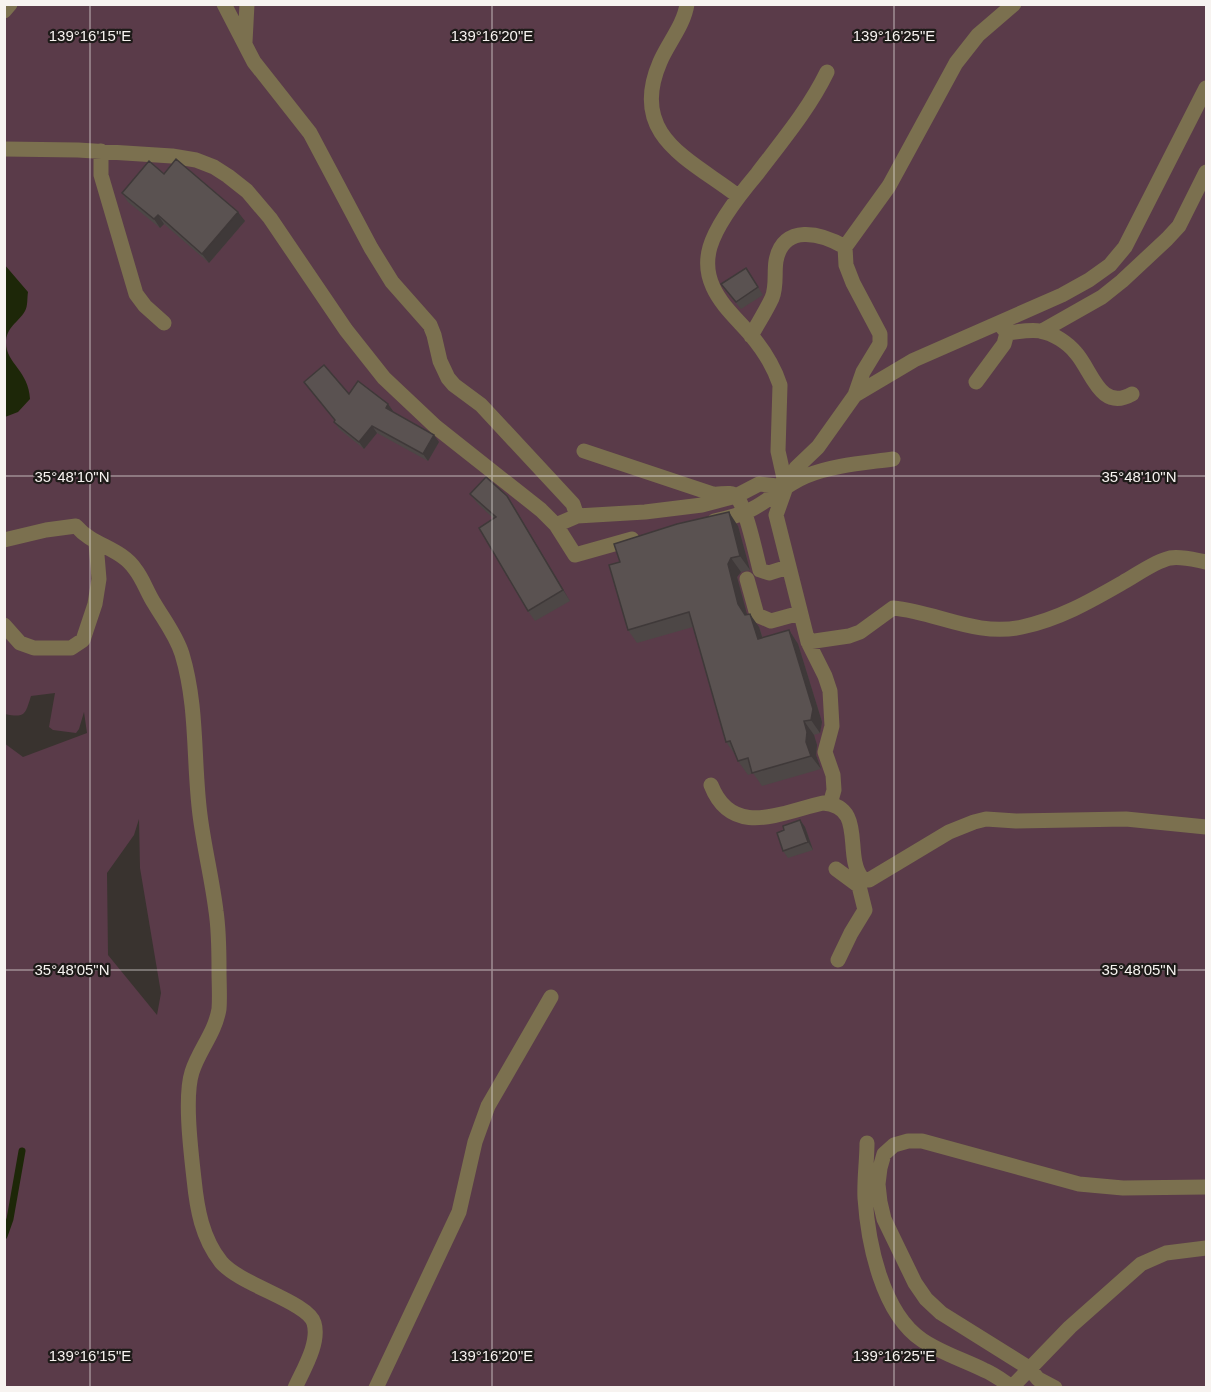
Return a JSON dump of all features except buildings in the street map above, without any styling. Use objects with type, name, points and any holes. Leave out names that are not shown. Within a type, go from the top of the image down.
[{"type":"lane","points":[[4,11],[10,4]]},
{"type":"lane","points":[[224,4],[245,45],[267,80],[310,133],[370,248],[392,282],[430,325],[440,361],[448,378],[489,413],[573,504],[577,516]]},
{"type":"lane","points":[[245,45],[244,26],[247,4]]},
{"type":"lane","points":[[687,4],[685,14],[653,80],[650,96],[652,112],[657,127],[681,156],[738,196]]},
{"type":"lane","points":[[830,804],[834,790],[833,776],[825,752],[832,726],[830,691],[822,668],[808,642],[776,515],[796,468],[818,447],[855,395],[863,372],[880,344],[880,334],[853,284],[846,265],[845,247],[889,186],[956,63],[978,35],[1014,4]]},
{"type":"lane","points":[[786,487],[778,451],[780,385],[777,375],[751,336],[730,313],[714,290],[708,275],[707,262],[711,244],[738,196],[804,112],[819,91],[827,72]]},
{"type":"lane","points":[[855,395],[944,345],[1003,329],[1089,280],[1110,265],[1125,247],[1206,88]]},
{"type":"lane","points":[[4,148],[142,153],[196,160],[214,167],[247,191],[270,218],[346,330],[384,378],[436,427],[541,510],[556,525],[575,555],[648,536]]},
{"type":"lane","points":[[101,151],[101,175],[136,294],[145,306],[164,323]]},
{"type":"lane","points":[[1042,331],[1102,297],[1167,239],[1179,226],[1206,172]]},
{"type":"lane","points":[[751,336],[772,298],[776,261],[780,248],[786,242],[799,235],[810,234],[823,236],[845,247]]},
{"type":"lane","points":[[1003,329],[1042,331],[1059,339],[1077,354],[1107,396],[1124,399],[1132,394]]},
{"type":"lane","points":[[976,382],[1004,344],[1003,329]]},
{"type":"lane","points":[[584,452],[713,494],[727,493],[736,496],[744,513],[749,549],[760,570],[769,573],[788,567]]},
{"type":"lane","points":[[704,523],[744,513],[807,476],[844,466],[893,459]]},
{"type":"lane","points":[[556,525],[577,516],[645,512],[702,505],[736,496],[759,484],[786,487]]},
{"type":"lane","points":[[4,540],[76,526],[96,543],[121,555],[134,567],[178,642],[194,712],[195,767],[200,817],[219,939],[219,1009],[214,1028],[193,1068],[189,1083],[188,1107],[196,1201],[199,1218],[209,1242],[221,1261],[247,1281],[297,1305],[310,1315],[314,1323],[314,1335],[295,1388]]},
{"type":"lane","points":[[4,625],[20,643],[34,648],[71,648],[83,640],[95,604],[99,579],[96,543]]},
{"type":"lane","points":[[808,642],[849,636],[860,632],[892,608],[981,629],[1001,630],[1021,627],[1056,618],[1080,607],[1172,557],[1206,562]]},
{"type":"lane","points":[[747,579],[757,615],[771,621],[800,613]]},
{"type":"lane","points":[[711,785],[716,798],[727,810],[753,819],[814,805],[830,804],[843,810],[853,834],[855,866],[862,878],[869,880],[949,832],[986,819],[1016,821],[1126,819],[1206,827]]},
{"type":"lane","points":[[836,869],[859,886],[865,910],[838,960]]},
{"type":"lane","points":[[863,897],[869,880]]},
{"type":"lane","points":[[376,1388],[459,1212],[475,1142],[488,1106],[550,997]]},
{"type":"lane","points":[[1055,1388],[1038,1379],[1029,1368],[954,1323],[926,1299],[915,1283],[882,1210],[878,1184],[884,1154],[894,1145],[921,1141],[1080,1184],[1123,1188],[1206,1187]]},
{"type":"lane","points":[[867,1143],[865,1195],[867,1223],[881,1282],[897,1312],[922,1341],[986,1370],[1012,1387],[1070,1327],[1141,1264],[1166,1253],[1206,1248]]},
{"type":"shaded area","points":[[5,5],[1206,5],[1206,1387],[5,1387],[4,743],[23,757],[87,733],[84,712],[76,733],[53,730],[49,727],[55,693],[31,696],[23,714],[17,716],[5,714]],"holes":[[[139,819],[140,868],[161,993],[157,1015],[108,955],[107,873],[134,835]]]},
{"type":"shaded area","points":[[4,264],[28,292],[26,309],[10,329],[6,343],[10,356],[26,381],[30,399],[18,412],[5,417]]},
{"type":"waterway","points":[[4,1236],[10,1219],[22,1151]]}]
